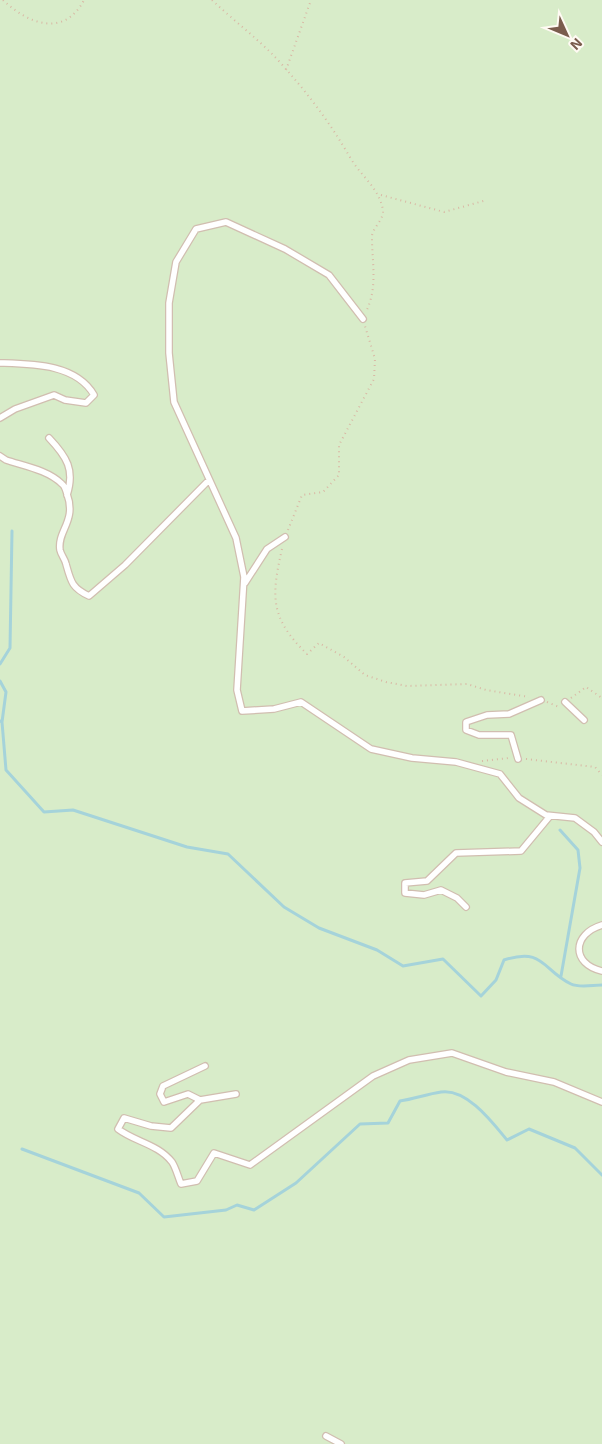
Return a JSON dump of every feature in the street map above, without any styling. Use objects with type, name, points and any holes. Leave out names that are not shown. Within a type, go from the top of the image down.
[{"type":"lane","points":[[363,319],[329,275],[285,249],[226,222],[196,229],[176,262],[169,303],[169,353],[174,402],[236,538],[244,585],[237,690],[242,711],[274,709],[301,702],[331,724],[371,749],[412,758],[456,762],[500,774],[519,798],[546,815],[574,818],[594,832],[602,842]]},
{"type":"lane","points":[[0,363],[56,368],[81,378],[94,395],[86,402],[65,400],[54,395],[15,409],[0,418]]},
{"type":"lane","points":[[49,438],[68,462],[72,480],[68,496]]},
{"type":"lane","points":[[0,456],[6,460],[51,476],[64,485],[70,503],[69,520],[62,536],[60,549],[66,564],[68,577],[78,591],[89,596],[125,565],[209,480]]},
{"type":"lane","points":[[244,585],[267,549],[285,537]]},
{"type":"lane","points":[[518,759],[511,735],[478,735],[466,730],[466,722],[487,715],[509,714],[541,700]]},
{"type":"lane","points":[[565,702],[584,720]]},
{"type":"lane","points":[[466,907],[457,898],[441,890],[424,895],[405,892],[405,884],[427,882],[456,853],[521,851],[550,816]]},
{"type":"lane","points":[[594,832],[602,833]]},
{"type":"lane","points":[[602,925],[589,929],[581,937],[579,953],[584,961],[594,969],[602,971]]},
{"type":"lane","points":[[236,1094],[200,1100],[171,1128],[151,1126],[124,1118],[118,1129],[128,1136],[152,1145],[172,1162],[181,1184],[197,1181],[214,1153],[250,1165],[373,1076],[409,1060],[452,1053],[506,1072],[554,1082],[602,1102]]},
{"type":"lane","points":[[200,1100],[188,1094],[164,1102],[160,1094],[163,1086],[205,1066]]},
{"type":"lane","points":[[326,1436],[341,1444]]},
{"type":"path","points":[[3,0],[24,16],[40,23],[53,24],[68,20],[84,0]]},
{"type":"path","points":[[212,0],[286,70],[323,112],[352,160],[380,195],[383,213],[372,235],[375,274],[372,299],[363,319],[375,359],[374,379],[339,445],[338,475],[323,492],[302,495],[285,537],[275,582],[276,603],[280,620],[288,634],[307,654],[320,642],[344,657],[366,675],[386,682],[407,686],[467,684],[486,690],[541,700],[558,707],[586,687],[602,698]]},
{"type":"path","points":[[286,70],[310,0]]},
{"type":"path","points":[[380,195],[444,212],[487,200]]},
{"type":"path","points":[[473,767],[483,760],[518,759],[594,767],[602,775]]},
{"type":"green space","points":[[0,0],[602,0],[602,1444],[0,1444]]},
{"type":"waterway","points":[[0,664],[10,648],[12,531]]},
{"type":"waterway","points":[[0,681],[6,692],[2,722]]},
{"type":"waterway","points":[[0,721],[2,722],[6,770],[44,812],[73,810],[187,847],[228,854],[284,907],[319,928],[377,950],[403,966],[443,959],[481,996],[496,980],[504,960],[527,956],[542,962],[571,984],[582,986],[602,985]]},
{"type":"waterway","points":[[560,830],[578,850],[580,868],[561,976]]},
{"type":"waterway","points":[[22,1149],[139,1193],[164,1217],[226,1210],[237,1205],[254,1210],[296,1183],[360,1124],[388,1123],[400,1101],[441,1092],[451,1092],[470,1101],[507,1140],[529,1129],[575,1148],[602,1175]]}]
